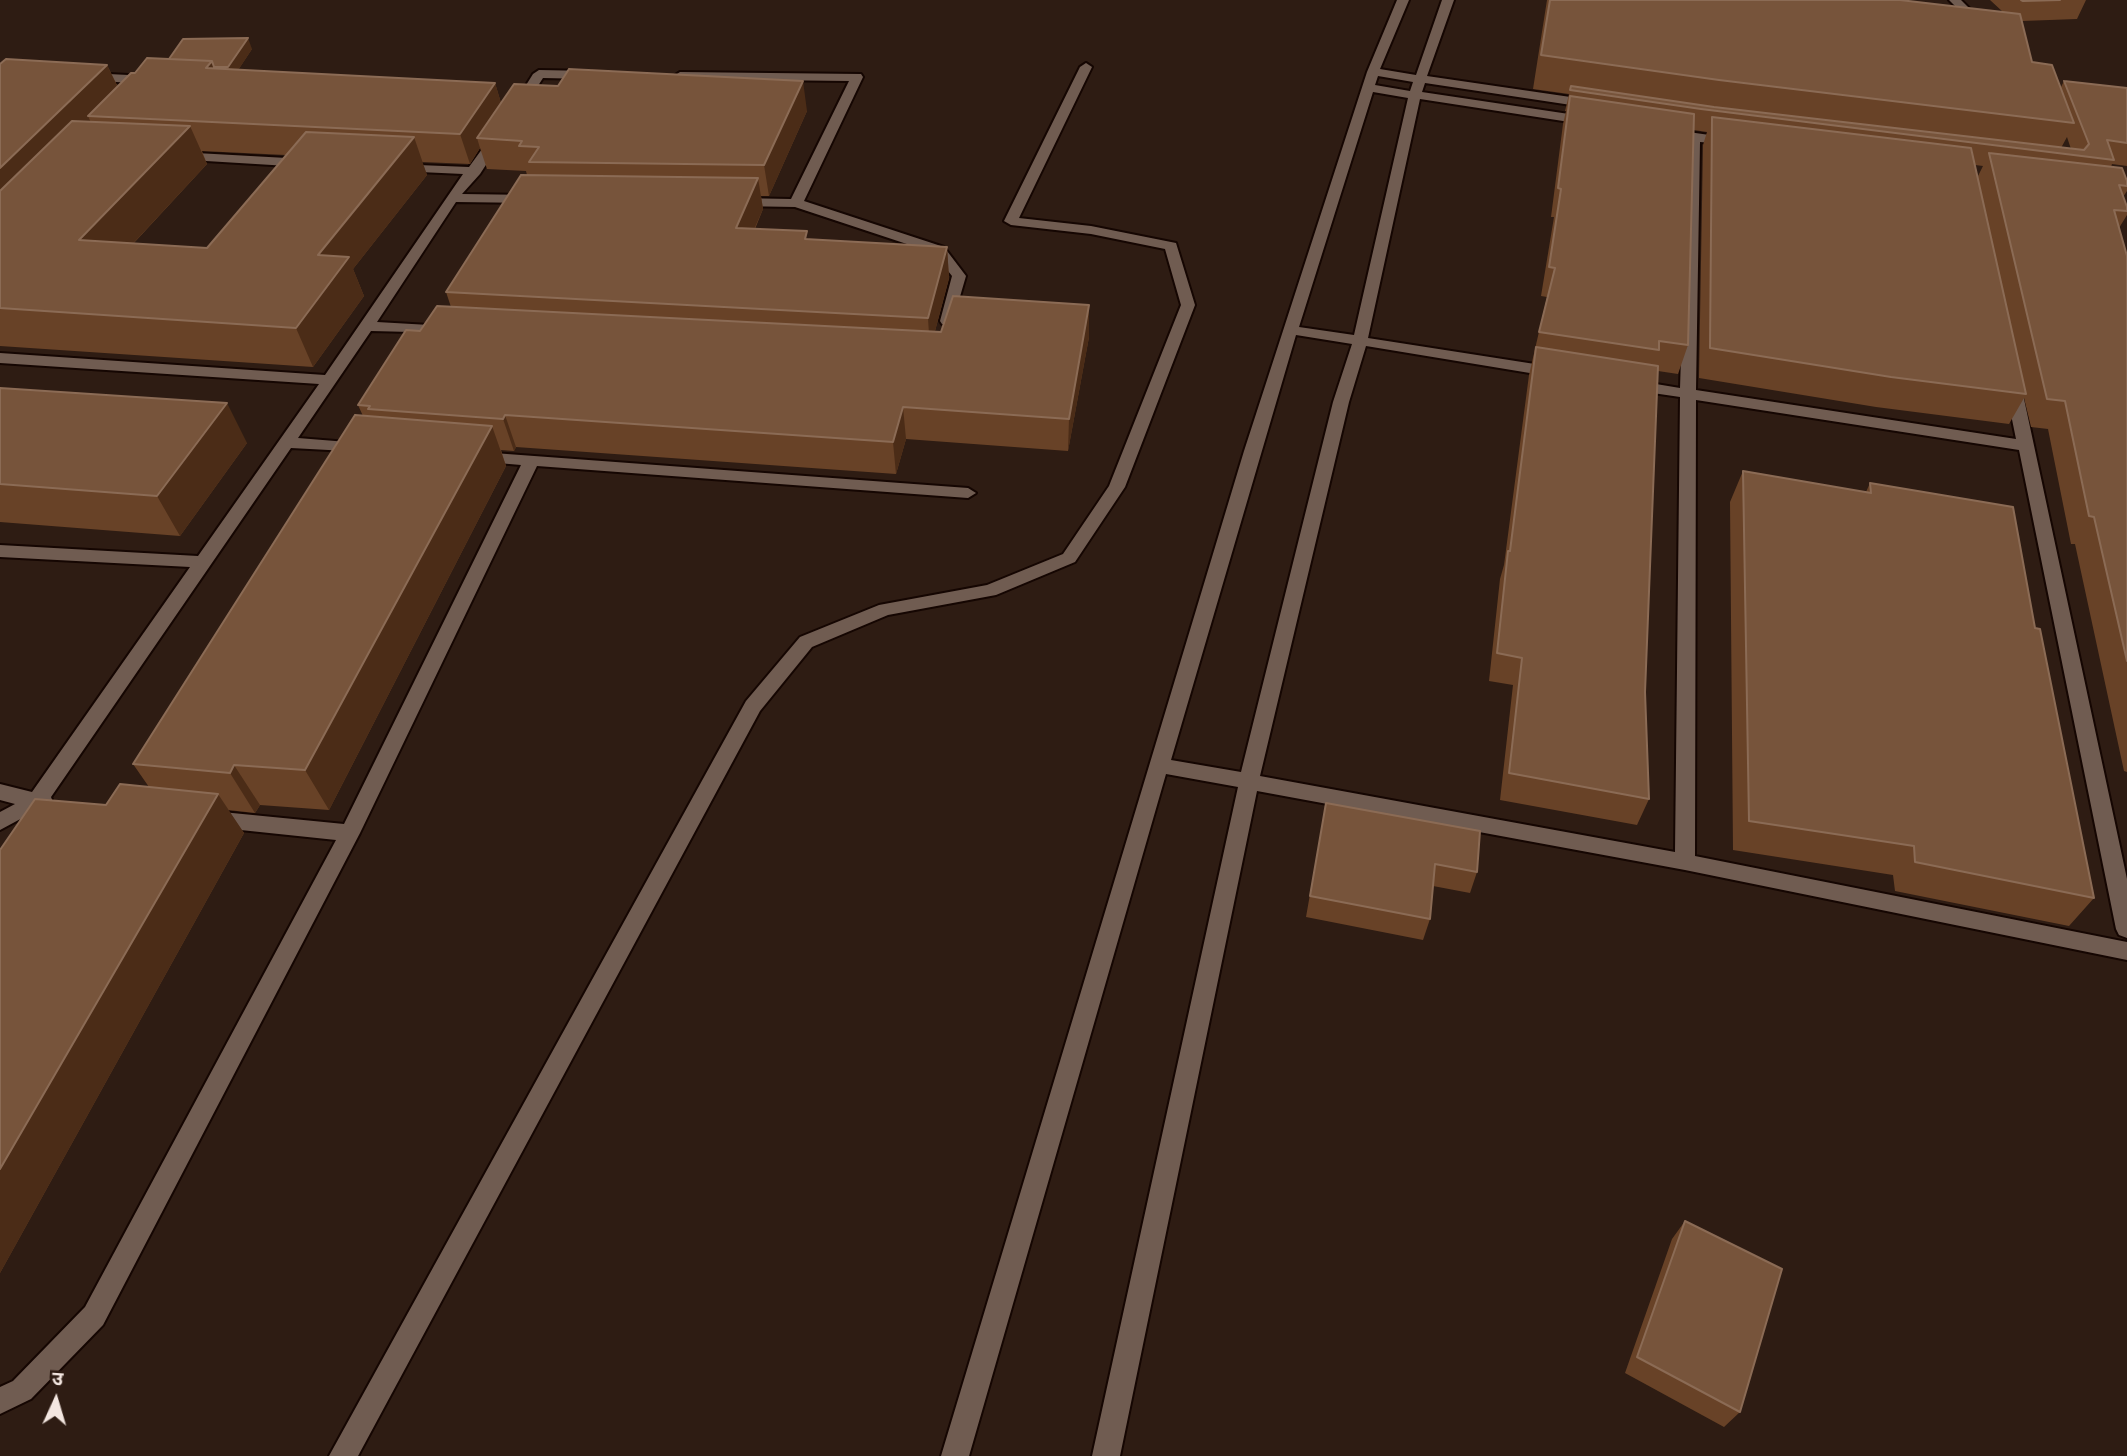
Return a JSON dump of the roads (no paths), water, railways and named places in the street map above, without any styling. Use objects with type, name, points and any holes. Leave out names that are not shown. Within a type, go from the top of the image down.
[{"type":"street","points":[[955,1456],[1252,451],[1371,80],[1403,0]]},
{"type":"street","points":[[1106,1456],[1249,780],[1341,402],[1360,341],[1418,87],[1448,0]]},
{"type":"street","points":[[1955,0],[1989,32],[1957,27]]},
{"type":"street","points":[[343,1456],[753,706],[806,642],[885,609],[990,591],[1069,558],[1117,487],[1188,305],[1171,246],[1091,230],[1010,221],[1086,67]]},
{"type":"street","points":[[0,822],[37,802],[330,380],[452,198],[475,171],[518,98],[540,74],[608,75]]},
{"type":"street","points":[[664,75],[857,77],[796,203]]},
{"type":"street","points":[[78,77],[157,80],[148,89]]},
{"type":"street","points":[[1371,80],[1611,107]]},
{"type":"street","points":[[1418,87],[1601,123]]},
{"type":"street","points":[[1654,131],[1748,144]]},
{"type":"street","points":[[1685,862],[1688,394],[1694,137]]},
{"type":"street","points":[[158,155],[323,163]]},
{"type":"street","points":[[379,166],[475,171]]},
{"type":"street","points":[[452,198],[548,200]]},
{"type":"street","points":[[727,202],[796,203],[939,250],[959,276],[944,335]]},
{"type":"street","points":[[367,326],[465,331]]},
{"type":"street","points":[[1292,330],[1565,374]]},
{"type":"street","points":[[0,358],[330,380]]},
{"type":"street","points":[[2008,364],[2127,929]]},
{"type":"street","points":[[1620,383],[2026,446]]},
{"type":"street","points":[[286,442],[381,450]]},
{"type":"street","points":[[463,456],[968,493]]},
{"type":"street","points":[[0,1401],[22,1390],[94,1316],[350,834],[531,461]]},
{"type":"street","points":[[0,551],[204,562]]},
{"type":"street","points":[[1159,765],[1685,862],[2127,951]]},
{"type":"street","points":[[0,792],[37,802],[64,804]]},
{"type":"street","points":[[187,817],[350,834]]}]
